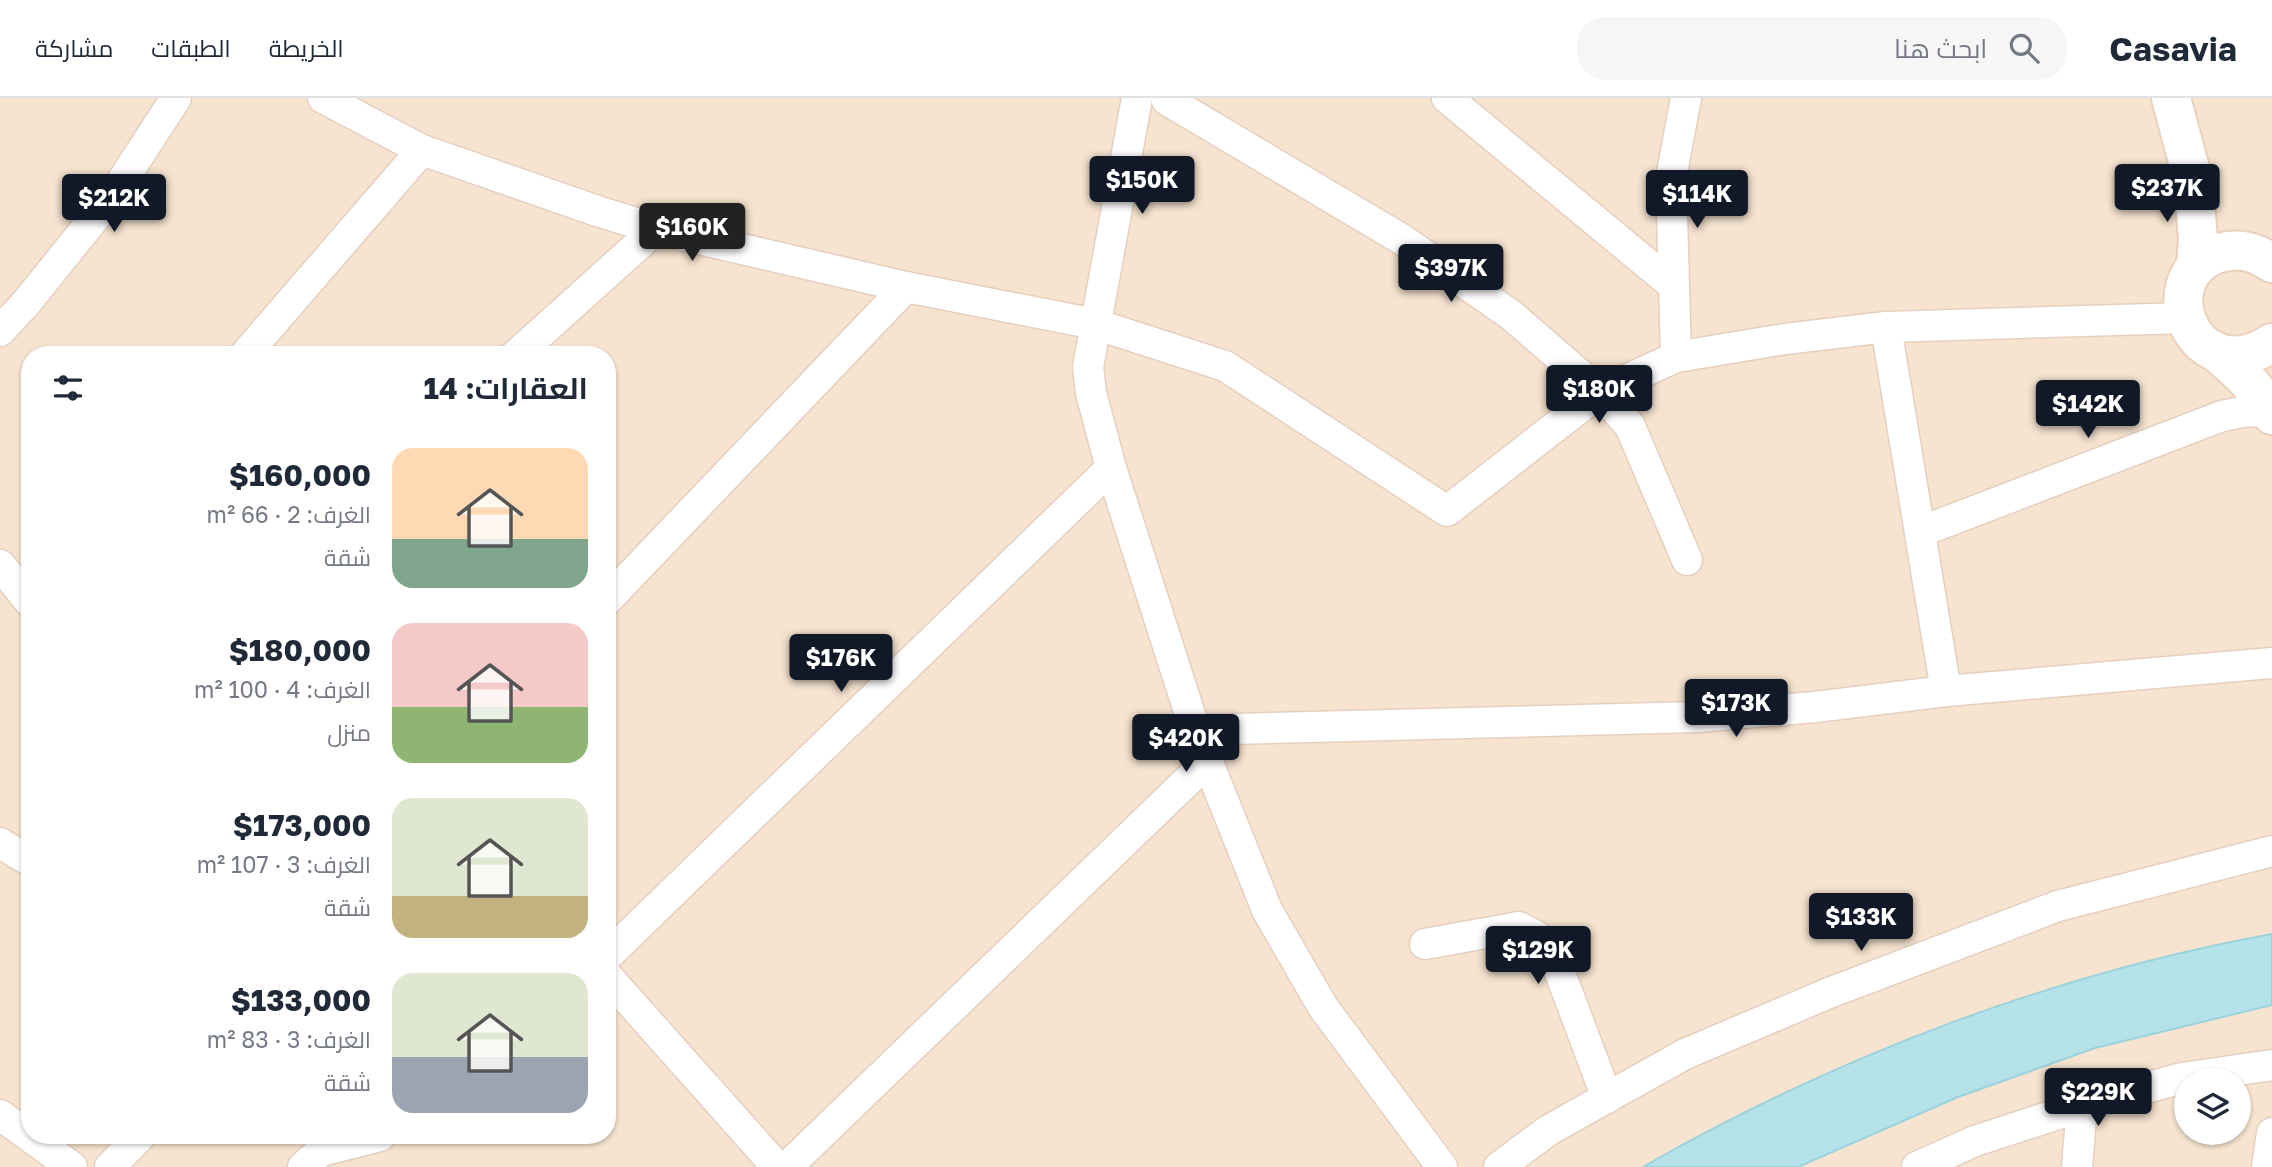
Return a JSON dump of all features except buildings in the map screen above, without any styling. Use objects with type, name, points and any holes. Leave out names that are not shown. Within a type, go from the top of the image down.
[{"type":"street","points":[[0,331],[26,303],[113,195],[176,98]]},
{"type":"street","points":[[323,98],[373,109],[422,150],[656,229],[906,287],[1094,324],[1225,366],[1447,511],[1600,392],[1676,357],[1785,339],[1885,327],[2185,318]]},
{"type":"street","points":[[1137,98],[1088,367],[1091,393],[1111,468],[1195,730],[1266,910],[1323,1007],[1442,1167]]},
{"type":"street","points":[[1447,98],[1673,285]]},
{"type":"street","points":[[2171,98],[2193,180],[2198,239],[2196,267]]},
{"type":"street","points":[[1131,136],[1169,99],[1404,240],[1511,315],[1600,392],[1630,426],[1687,559]]},
{"type":"street","points":[[1676,357],[1671,178],[1677,103]]},
{"type":"street","points":[[253,346],[422,150]]},
{"type":"street","points":[[2193,180],[2226,229],[2259,257]]},
{"type":"street","points":[[526,346],[656,229]]},
{"type":"street","points":[[2259,257],[2228,250],[2210,256],[2196,267],[2187,283],[2183,300],[2185,318],[2192,332],[2272,403]]},
{"type":"street","points":[[616,591],[906,287]]},
{"type":"street","points":[[1885,327],[1947,691]]},
{"type":"street","points":[[2215,351],[2245,355],[2272,343]]},
{"type":"street","points":[[1920,532],[2222,416],[2272,403]]},
{"type":"street","points":[[616,947],[1111,468]]},
{"type":"street","points":[[0,565],[21,591]]},
{"type":"street","points":[[1195,730],[1698,717],[1815,707],[1947,691],[2272,663]]},
{"type":"street","points":[[787,1167],[1208,761]]},
{"type":"street","points":[[0,842],[21,855]]},
{"type":"street","points":[[1499,1167],[1549,1130],[1685,1054],[1829,993],[2058,906],[2272,851]]},
{"type":"street","points":[[1425,944],[1519,927],[1538,937],[1556,962],[1607,1098]]},
{"type":"street","points":[[616,986],[777,1167]]},
{"type":"street","points":[[1917,1167],[1975,1141],[2082,1105],[2182,1078],[2272,1065]]},
{"type":"street","points":[[2077,1167],[2082,1105]]},
{"type":"street","points":[[0,1115],[21,1130]]},
{"type":"street","points":[[2267,1167],[2272,1133]]},
{"type":"street","points":[[40,1144],[72,1167]]},
{"type":"street","points":[[110,1167],[132,1144]]},
{"type":"street","points":[[317,1155],[353,1144]]},
{"type":"shaded area","points":[[0,98],[2272,98],[2272,1167],[0,1167]]},
{"type":"water","points":[[2272,934],[2272,1005],[2095,1048],[1958,1097],[1798,1167],[1643,1167],[1792,1089],[1948,1024],[2109,972]]}]
